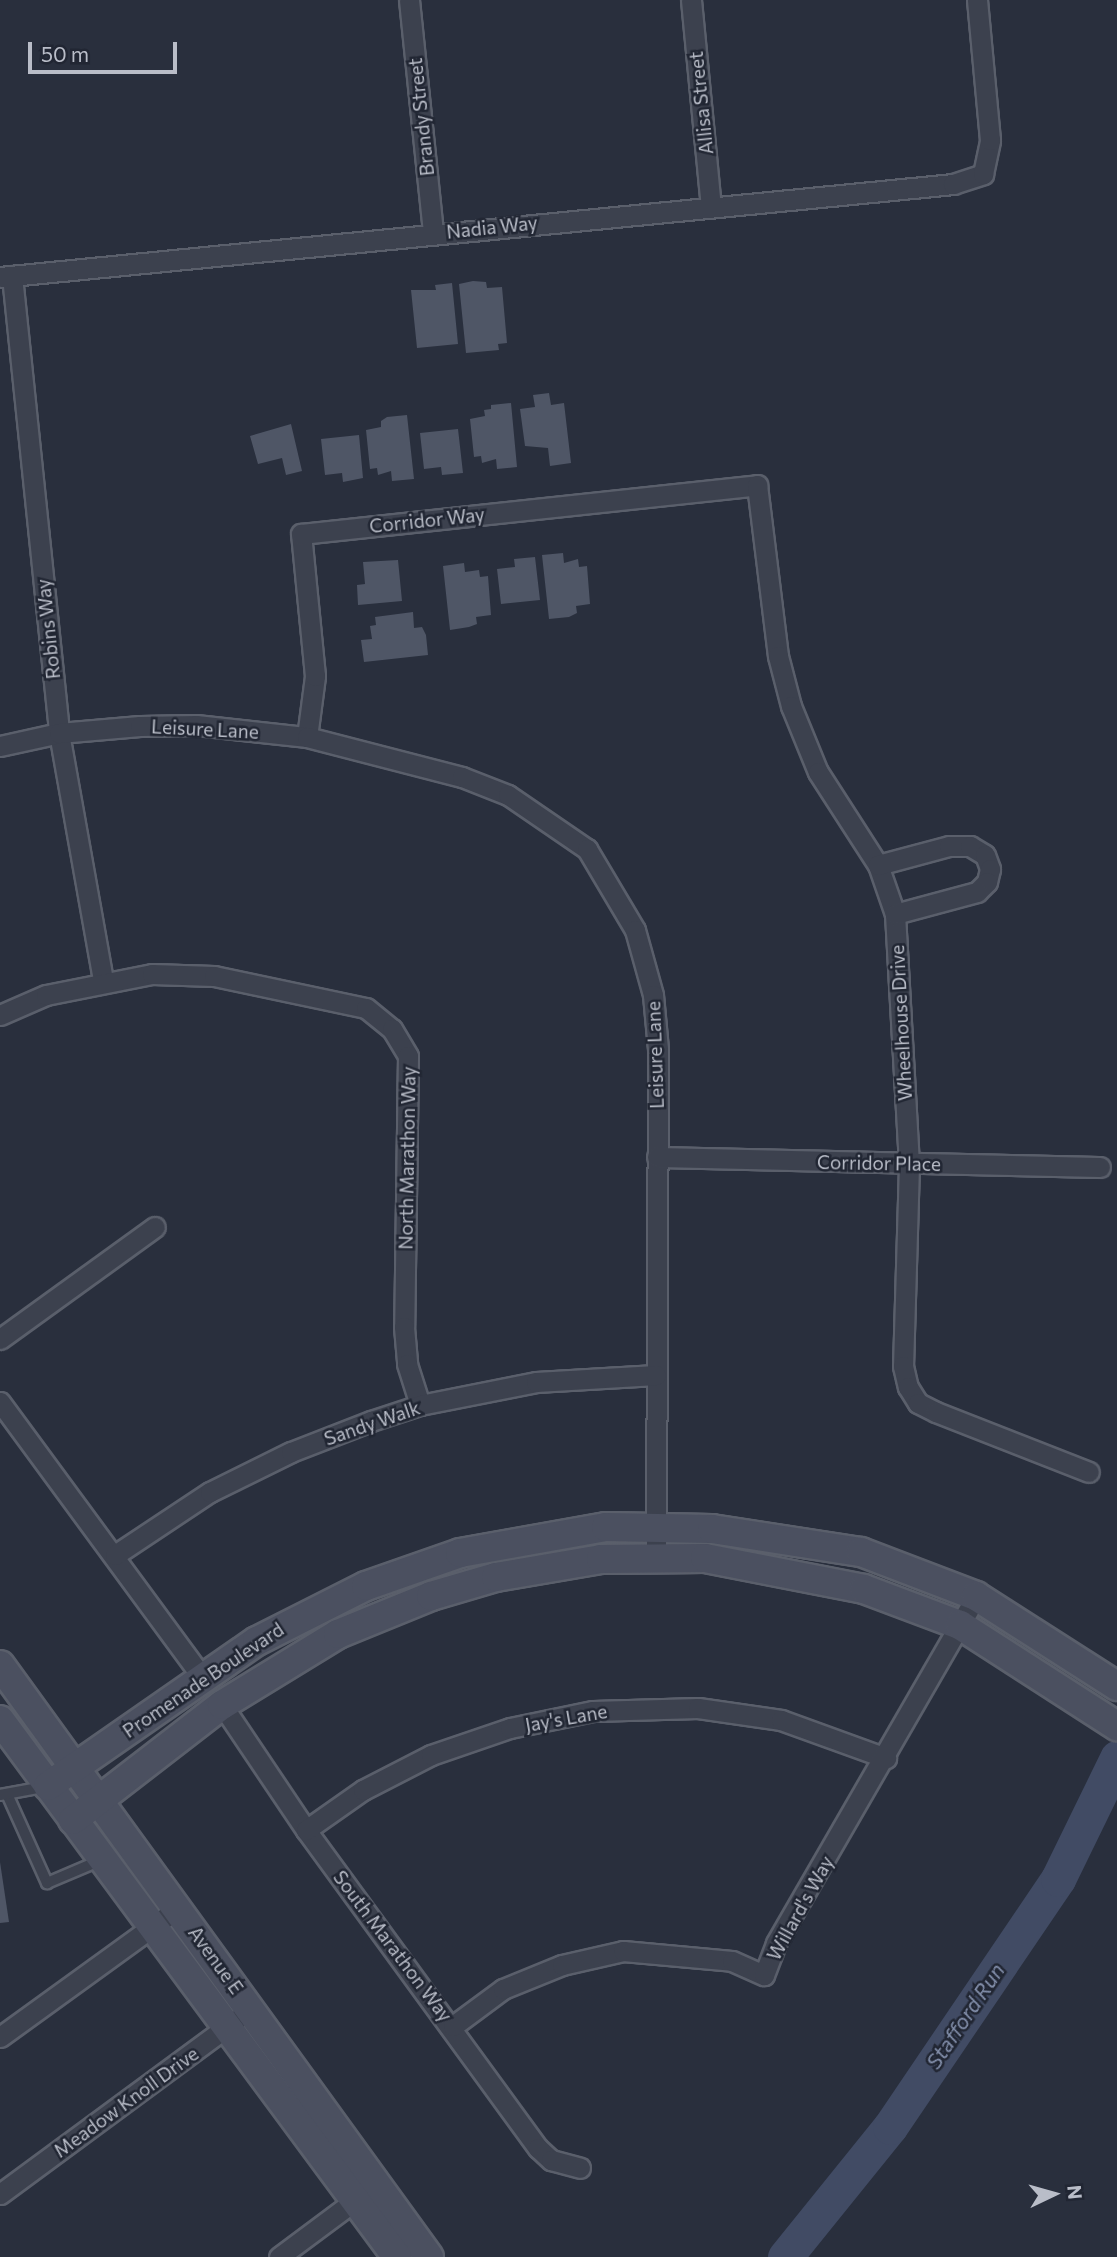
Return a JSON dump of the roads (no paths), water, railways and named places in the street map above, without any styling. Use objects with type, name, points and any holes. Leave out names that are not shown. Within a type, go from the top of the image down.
[{"type":"street","name":"Brandy Street","points":[[409,0],[433,233]]},
{"type":"street","name":"Allisa Street","points":[[691,0],[711,206]]},
{"type":"street","name":"Nadia Way","points":[[6,276],[953,184],[983,174],[990,140],[977,0]]},
{"type":"street","name":"Robins Way","points":[[6,276],[59,733],[103,981]]},
{"type":"street","name":"Corridor Way","points":[[307,737],[316,676],[301,534],[757,485]]},
{"type":"street","name":"Wheelhouse Drive","points":[[757,485],[778,656],[791,706],[818,772],[878,865],[895,914],[909,1165],[903,1366],[908,1387],[918,1403],[936,1412],[1089,1472]]},
{"type":"street","name":"Leisure Lane","points":[[0,746],[59,733],[196,725],[307,737],[462,777],[508,795],[587,849],[635,930],[653,995],[659,1049],[656,1556]]},
{"type":"street","points":[[878,865],[949,846],[970,846],[985,855],[990,869],[987,882],[976,892],[895,914]]},
{"type":"street","name":"North Marathon Way","points":[[0,1015],[46,995],[103,981],[152,974],[214,976],[366,1008],[391,1029],[408,1056],[404,1327],[407,1364],[421,1405]]},
{"type":"street","name":"Corridor Place","points":[[657,1157],[909,1165],[1100,1167]]},
{"type":"street","points":[[0,1339],[156,1227]]},
{"type":"street","name":"Sandy Walk","points":[[115,1555],[210,1492],[291,1452],[421,1405],[536,1381],[656,1375]]},
{"type":"street","points":[[0,1402],[204,1678]]},
{"type":"street","name":"Promenade Boulevard","points":[[48,1786],[257,1641],[323,1606],[460,1553],[606,1527],[658,1526],[811,1541],[861,1552],[975,1596],[1108,1680]]},
{"type":"street","name":"Promenade Boulevard","points":[[73,1821],[222,1706],[338,1633],[431,1596],[496,1577],[601,1559],[656,1556],[705,1558],[818,1577],[906,1603],[960,1625],[1117,1726]]},
{"type":"street","name":"Willard's Way","points":[[453,2026],[503,1989],[562,1965],[623,1951],[732,1961],[764,1975],[776,1944],[886,1758],[975,1596]]},
{"type":"street","points":[[323,1606],[338,1633]]},
{"type":"street","name":"Avenue E","points":[[0,1665],[178,1908],[240,2017],[366,2192],[429,2257]]},
{"type":"street","name":"South Marathon Way","points":[[222,1706],[306,1830],[453,2026],[538,2148],[551,2160],[579,2168]]},
{"type":"street","name":"Jay's Lane","points":[[306,1830],[363,1790],[431,1755],[510,1728],[593,1710],[698,1708],[781,1720],[886,1758]]},
{"type":"street","name":"Avenue E","points":[[0,1720],[73,1821],[154,1925],[240,2017]]},
{"type":"street","points":[[0,2038],[178,1908]]},
{"type":"street","name":"Meadow Knoll Drive","points":[[0,2194],[240,2017]]},
{"type":"street","points":[[279,2257],[366,2192]]},
{"type":"street","name":"Avenue E","points":[[366,2192],[397,2257]]},
{"type":"lane","points":[[48,1786],[4,1795],[47,1884],[103,1860]]},
{"type":"waterway","name":"Stafford Run","points":[[785,2257],[890,2127],[1058,1879],[1117,1758]]}]
